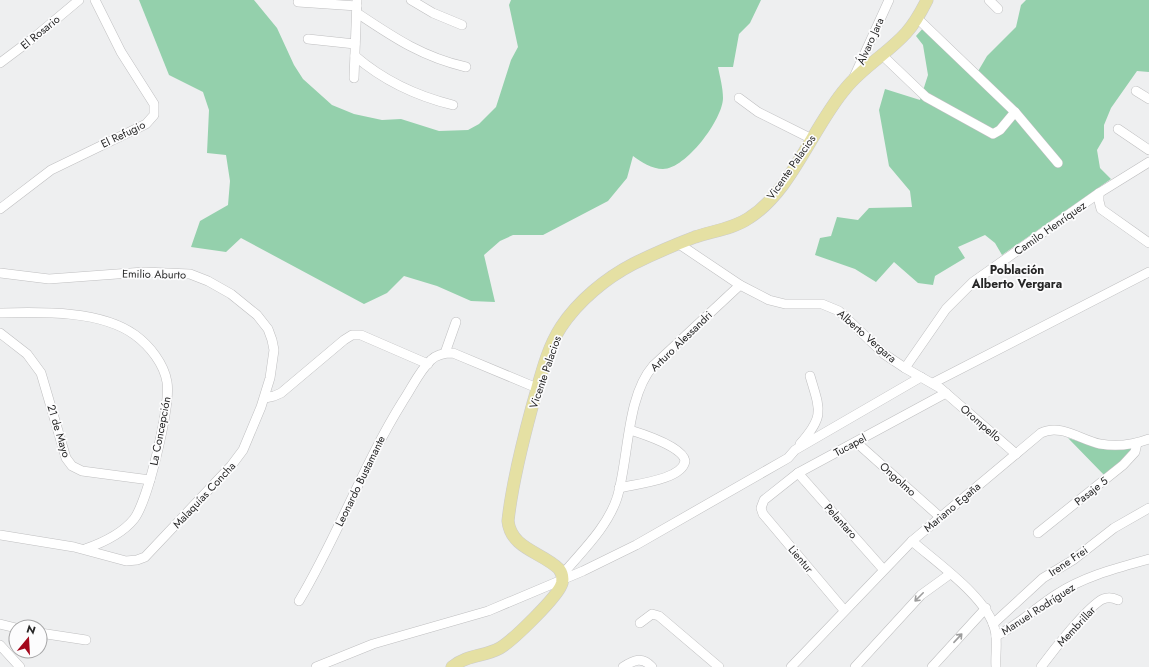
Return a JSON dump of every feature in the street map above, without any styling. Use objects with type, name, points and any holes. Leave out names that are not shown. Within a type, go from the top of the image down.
[{"type":"main road","name":"Vicente Palacios","points":[[562,577],[556,566],[515,539],[508,526],[512,492],[537,388],[554,340],[562,325],[577,308],[617,273],[678,244],[740,223],[754,214],[785,180],[839,97],[852,81],[905,34],[917,18],[927,0]]},
{"type":"main road","points":[[452,667],[464,659],[495,650],[507,643],[553,597],[560,587],[562,577]]},
{"type":"street","name":"El Rosario","points":[[0,63],[80,0]]},
{"type":"street","name":"El Refugio","points":[[0,209],[51,170],[146,124],[154,115],[155,108],[150,96],[121,52],[95,0]]},
{"type":"street","points":[[411,0],[433,13],[462,25]]},
{"type":"street","name":"Álvaro Jara","points":[[852,81],[888,0]]},
{"type":"street","points":[[989,0],[998,9]]},
{"type":"street","points":[[298,2],[357,6],[408,46],[441,60],[466,67]]},
{"type":"street","points":[[354,78],[357,6]]},
{"type":"street","points":[[917,18],[1015,112],[1058,164]]},
{"type":"street","points":[[308,40],[355,44]]},
{"type":"street","points":[[882,55],[922,94],[993,134],[1000,130],[1015,112]]},
{"type":"street","points":[[355,56],[377,73],[401,87],[426,98],[453,105]]},
{"type":"street","points":[[1136,91],[1149,99]]},
{"type":"street","points":[[739,98],[758,112],[812,139]]},
{"type":"street","points":[[1118,129],[1149,150]]},
{"type":"street","name":"Camilo Henríquez","points":[[905,368],[946,309],[963,291],[983,274],[1099,193],[1149,162]]},
{"type":"street","points":[[1099,193],[1101,209],[1149,243]]},
{"type":"street","name":"Alberto Vergara","points":[[678,244],[740,285],[760,296],[778,303],[822,304],[834,308],[844,314],[884,354],[905,368],[933,383],[946,393]]},
{"type":"street","name":"Emilio Aburto","points":[[0,272],[49,279],[130,273],[171,272],[190,274],[208,281],[231,294],[248,308],[262,322],[270,334],[274,350],[273,363],[265,398]]},
{"type":"street","points":[[933,383],[1149,272]]},
{"type":"street","name":"Arturo Alessandri","points":[[562,577],[604,523],[612,508],[619,488],[630,430],[640,390],[649,371],[740,285]]},
{"type":"street","name":"La Concepción","points":[[0,313],[44,312],[82,317],[121,327],[135,335],[146,345],[161,366],[166,378],[168,390],[167,403],[150,480],[141,507],[129,525],[112,537],[85,549]]},
{"type":"street","points":[[445,353],[456,322]]},
{"type":"street","name":"21 de Mayo","points":[[0,333],[27,354],[41,373],[66,458],[70,465],[82,471],[150,480]]},
{"type":"street","points":[[265,398],[282,393],[344,340],[352,335],[364,336],[428,364],[434,357],[445,353],[458,355],[537,388]]},
{"type":"street","name":"Leonardo Bustamante","points":[[299,601],[318,567],[378,444],[428,364]]},
{"type":"street","points":[[795,450],[813,429],[818,418],[815,391],[810,376]]},
{"type":"street","name":"Tucapel","points":[[316,667],[373,644],[488,611],[562,577],[599,564],[636,545],[788,458],[795,450],[921,377]]},
{"type":"street","name":"Tucapel","points":[[761,506],[765,498],[798,473],[946,393]]},
{"type":"street","name":"Orompello","points":[[946,393],[1016,454]]},
{"type":"street","name":"Malaquías Concha","points":[[0,535],[85,549],[126,561],[137,560],[148,554],[232,466],[243,450],[265,398]]},
{"type":"street","name":"Mariano Egaña","points":[[791,667],[883,569],[912,541],[1042,433],[1051,429],[1060,430],[1100,444],[1114,445],[1136,443],[1149,439]]},
{"type":"street","points":[[619,488],[665,478],[676,473],[684,465],[685,458],[680,452],[647,435],[630,430]]},
{"type":"street","name":"Ongolmo","points":[[856,442],[940,517]]},
{"type":"street","name":"Pasaje 5","points":[[1038,533],[1123,466],[1135,452],[1136,443]]},
{"type":"street","name":"Pelantaro","points":[[798,473],[883,569]]},
{"type":"street","name":"Lientur","points":[[761,506],[763,514],[844,610]]},
{"type":"street","name":"Irene Frei","points":[[993,624],[1043,578],[1073,560],[1114,528],[1149,508]]},
{"type":"street","points":[[912,541],[976,597],[986,608],[993,624],[996,636],[996,667]]},
{"type":"street","name":"Manuel Rodríguez","points":[[996,636],[1012,627],[1045,602],[1069,587],[1098,574],[1149,559]]},
{"type":"street","points":[[855,667],[921,596],[950,574]]},
{"type":"street","name":"Membrillar","points":[[1041,667],[1071,630],[1100,601],[1108,598],[1118,600]]},
{"type":"street","points":[[932,667],[986,608]]},
{"type":"street","points":[[640,623],[652,614],[659,616],[719,667]]},
{"type":"street","points":[[48,634],[86,640]]},
{"type":"street","points":[[0,645],[20,667]]},
{"type":"street","points":[[623,667],[637,659],[645,661],[652,667]]},
{"type":"green space","points":[[139,0],[254,0],[277,28],[294,65],[303,79],[332,105],[354,114],[382,120],[401,119],[439,131],[468,130],[479,124],[496,107],[511,60],[518,47],[509,5],[511,0],[761,0],[750,23],[739,34],[733,67],[718,67],[723,98],[717,118],[702,141],[682,161],[672,167],[659,169],[647,165],[633,156],[627,178],[608,201],[543,235],[513,235],[500,241],[484,255],[495,302],[471,301],[437,286],[404,276],[387,293],[364,304],[241,238],[226,252],[191,247],[200,221],[228,205],[230,181],[226,155],[207,153],[209,110],[203,92],[169,75]]},
{"type":"green space","points":[[1026,0],[1149,0],[1149,72],[1137,71],[1111,108],[1104,125],[1104,138],[1097,150],[1100,168],[1111,179],[1002,255],[995,243],[985,235],[958,247],[965,258],[935,276],[933,285],[918,283],[894,262],[876,282],[855,269],[815,255],[820,238],[831,236],[837,217],[858,220],[869,208],[912,207],[910,191],[889,166],[879,110],[885,89],[920,100],[928,75],[923,45],[916,36],[925,26],[977,73],[987,56],[1016,27],[1021,5]]},
{"type":"green space","points":[[1068,438],[1100,448],[1134,449],[1105,476]]},
{"type":"district","name":"Población Alberto Vergara","points":[[1017,277]]}]
